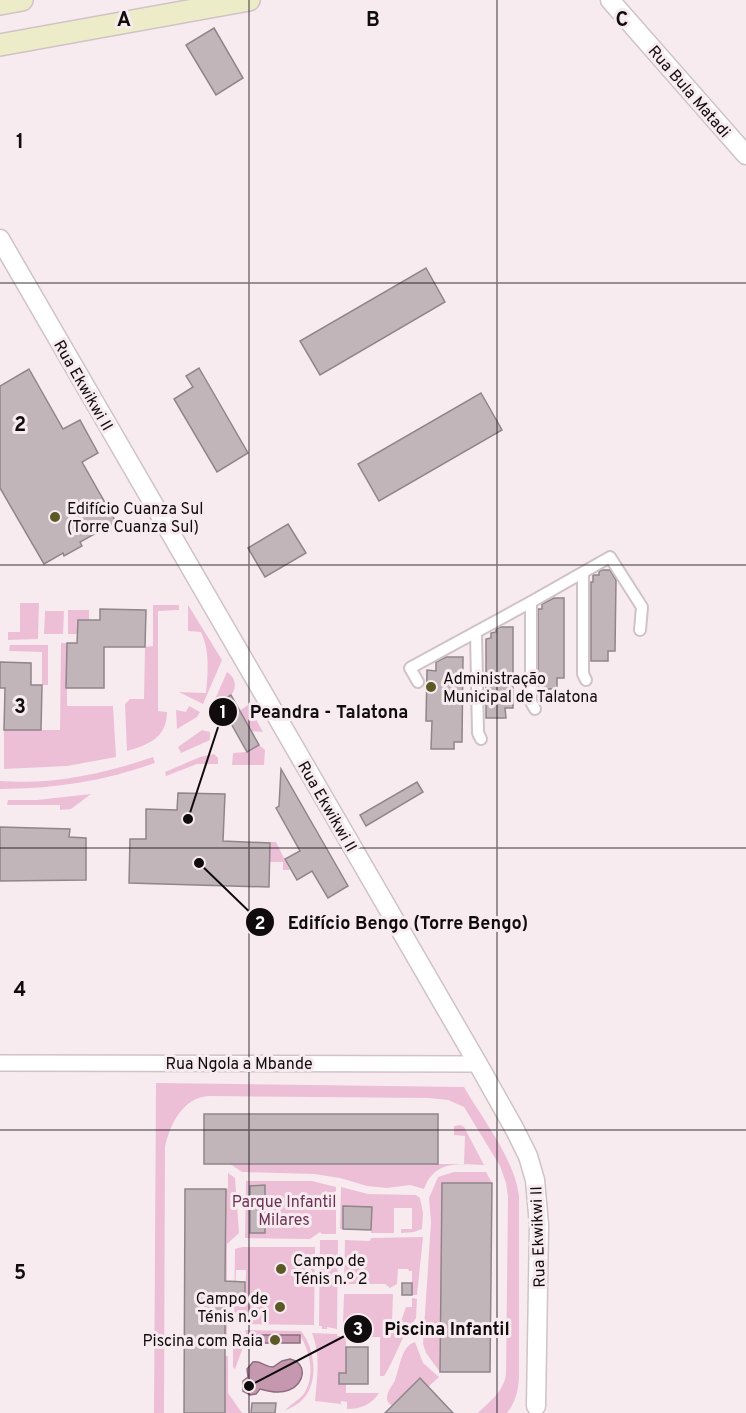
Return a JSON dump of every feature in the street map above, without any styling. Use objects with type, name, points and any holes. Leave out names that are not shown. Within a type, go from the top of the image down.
[{"type":"main road","points":[[11,2],[3,10],[0,23],[9,43],[249,0]]},
{"type":"street","name":"Rua Bula Matadi","points":[[610,0],[746,155]]},
{"type":"street","name":"Rua Ekwikwi II","points":[[0,239],[478,1064],[528,1156],[535,1180],[539,1225],[536,1411]]},
{"type":"street","points":[[418,682],[410,668],[610,556],[642,607],[640,630]]},
{"type":"street","points":[[583,573],[583,674],[586,680]]},
{"type":"street","points":[[531,602],[531,702],[535,709]]},
{"type":"street","points":[[476,632],[478,733],[481,739]]},
{"type":"street","name":"Rua Ngola a Mbande","points":[[0,1063],[478,1064]]},
{"type":"green space","points":[[20,603],[39,603],[38,639],[8,640],[8,632],[20,632]]},
{"type":"green space","points":[[153,605],[179,605],[179,610],[158,611],[158,711],[167,712],[166,721],[164,728],[155,739],[127,751],[125,704],[130,699],[144,699],[145,647],[153,646]]},
{"type":"green space","points":[[188,605],[222,660],[203,704],[179,692],[206,693],[208,669],[206,647],[201,632],[188,631]]},
{"type":"green space","points":[[68,610],[89,610],[89,620],[78,620],[77,634],[68,634]]},
{"type":"green space","points":[[45,611],[64,611],[63,634],[44,634]]},
{"type":"green space","points":[[61,643],[67,643],[67,706],[113,706],[116,757],[67,766],[4,769],[4,730],[60,730]]},
{"type":"green space","points":[[10,645],[48,645],[48,685],[42,685],[42,652],[9,651]]},
{"type":"green space","points":[[227,672],[235,682],[233,692],[212,706]]},
{"type":"green space","points":[[248,705],[263,732],[251,731],[239,711]]},
{"type":"green space","points":[[189,706],[200,712],[197,717],[177,729],[176,710],[186,712]]},
{"type":"green space","points":[[202,730],[210,732],[210,740],[181,753],[178,747]]},
{"type":"green space","points":[[259,745],[265,750],[264,765],[232,765],[233,753],[247,752]]},
{"type":"green space","points":[[214,754],[218,758],[218,764],[197,764],[166,776],[165,772],[200,757]]},
{"type":"green space","points":[[153,757],[155,763],[98,779],[59,786],[0,789],[0,781],[39,781],[78,777]]},
{"type":"green space","points":[[91,794],[71,809],[60,810],[60,805],[7,805],[8,800],[37,800]]},
{"type":"green space","points":[[270,842],[276,842],[290,870],[283,870],[283,862],[269,862]]},
{"type":"green space","points":[[156,1083],[464,1087],[497,1140],[511,1168],[519,1196],[519,1378],[516,1396],[507,1413],[478,1413],[499,1391],[506,1374],[508,1197],[500,1166],[464,1107],[448,1100],[429,1098],[208,1096],[191,1102],[179,1114],[170,1130],[165,1147],[164,1413],[154,1413]]},
{"type":"green space","points":[[454,1126],[464,1127],[484,1165],[456,1165],[441,1168],[434,1173],[424,1189],[410,1185],[387,1188],[367,1186],[340,1178],[314,1174],[242,1172],[230,1164],[464,1164],[465,1136],[454,1135]]},
{"type":"green space","points":[[454,1172],[486,1172],[492,1183],[440,1372],[426,1353],[423,1344],[431,1222],[429,1198],[438,1177]]},
{"type":"green space","points":[[228,1173],[235,1178],[239,1233],[227,1244],[227,1348],[225,1348],[226,1189],[228,1189]]},
{"type":"green space","name":"Parque Infantil Milares","points":[[246,1181],[312,1181],[336,1187],[336,1234],[320,1232],[310,1239],[245,1238]]},
{"type":"green space","points":[[341,1187],[368,1194],[416,1195],[420,1198],[423,1213],[422,1229],[401,1233],[401,1229],[412,1229],[412,1208],[394,1208],[394,1233],[371,1233],[372,1207],[344,1206],[343,1229],[340,1229]]},
{"type":"green space","points":[[423,1237],[417,1295],[412,1295],[412,1271],[408,1269],[398,1269],[397,1284],[390,1288],[385,1284],[344,1284],[345,1240],[370,1241],[371,1238]]},
{"type":"green space","points":[[320,1240],[338,1240],[337,1329],[327,1327],[327,1329],[322,1329],[322,1326],[319,1326]]},
{"type":"green space","points":[[242,1247],[315,1247],[314,1325],[239,1324],[234,1320],[235,1249]],"holes":[[[236,1270],[246,1270],[245,1306],[235,1306]]]},
{"type":"green space","points":[[344,1294],[393,1294],[392,1323],[406,1332],[384,1376],[380,1376],[380,1337],[352,1337],[352,1323],[343,1323]]},
{"type":"green space","points":[[412,1298],[417,1299],[416,1318],[409,1328],[401,1321],[406,1307],[412,1307]]},
{"type":"green space","points":[[245,1330],[301,1331],[310,1347],[313,1376],[307,1394],[298,1404],[285,1411],[303,1395],[309,1380],[309,1357],[300,1335],[251,1335],[251,1338],[247,1339]]},
{"type":"green space","points":[[236,1331],[241,1331],[245,1342],[235,1369],[233,1367],[233,1335]]},
{"type":"green space","points":[[312,1333],[337,1334],[337,1336],[344,1337],[346,1334],[346,1373],[339,1373],[339,1384],[346,1384],[346,1393],[379,1393],[373,1401],[361,1407],[347,1409],[347,1402],[341,1401],[341,1404],[315,1401],[317,1358]]},
{"type":"green space","points":[[415,1342],[423,1363],[439,1377],[428,1387],[420,1379],[392,1406],[387,1401],[388,1393],[404,1352],[410,1344]]},
{"type":"green space","points":[[225,1356],[228,1356],[228,1393],[242,1413],[224,1413]]},
{"type":"shaded area","name":"Piscina com Raia","points":[[251,1335],[300,1335],[300,1343],[251,1343]]},
{"type":"shaded area","points":[[290,1359],[296,1361],[302,1369],[301,1379],[294,1387],[279,1392],[260,1389],[256,1394],[250,1395],[243,1391],[243,1381],[248,1377],[247,1369],[253,1362],[273,1367]]},
{"type":"building","points":[[214,28],[243,78],[216,95],[186,45]]},
{"type":"building","points":[[426,268],[445,302],[320,375],[300,341]]},
{"type":"building","points":[[199,368],[248,453],[217,472],[174,399],[193,387],[186,376]]},
{"type":"building","points":[[29,369],[63,429],[80,420],[98,453],[82,462],[116,522],[80,542],[82,546],[64,556],[63,553],[44,564],[0,488],[0,386]]},
{"type":"building","points":[[481,393],[502,430],[379,501],[358,464]]},
{"type":"building","points":[[288,524],[306,553],[265,577],[248,548]]},
{"type":"building","points":[[602,570],[610,570],[616,580],[615,651],[608,651],[608,661],[591,661],[591,582],[593,582],[593,575],[599,575]]},
{"type":"building","points":[[554,598],[564,598],[564,678],[557,678],[557,689],[538,689],[538,609],[542,609],[542,604]]},
{"type":"building","points":[[100,609],[146,610],[145,647],[104,647],[104,688],[66,688],[67,643],[77,643],[78,620],[100,620]]},
{"type":"building","points":[[513,627],[513,708],[505,708],[506,718],[486,718],[486,639],[491,638],[491,633],[496,632],[496,629]]},
{"type":"building","points":[[446,657],[463,657],[462,742],[454,742],[454,749],[431,749],[432,721],[426,721],[427,670],[436,671],[436,662]]},
{"type":"building","points":[[0,662],[31,663],[31,685],[42,685],[41,730],[4,730],[5,688],[0,688]]},
{"type":"building","points":[[231,695],[259,745],[247,752],[219,702]]},
{"type":"building","points":[[281,769],[348,886],[328,898],[312,871],[297,880],[285,859],[300,851],[276,808],[279,806]]},
{"type":"building","points":[[417,782],[423,792],[366,826],[360,815]]},
{"type":"building","points":[[178,793],[225,794],[223,841],[270,843],[269,887],[129,883],[130,839],[146,839],[146,809],[177,810]]},
{"type":"building","points":[[0,827],[70,829],[69,837],[86,838],[86,880],[0,881]]},
{"type":"building","points":[[204,1114],[438,1114],[438,1164],[204,1164]]},
{"type":"building","points":[[442,1183],[492,1183],[490,1372],[440,1372]]},
{"type":"building","points":[[265,1185],[265,1233],[250,1233],[250,1186]]},
{"type":"building","points":[[185,1189],[226,1189],[225,1281],[245,1282],[245,1294],[225,1294],[225,1413],[184,1413]]},
{"type":"building","points":[[343,1206],[372,1207],[371,1230],[343,1229]]},
{"type":"building","points":[[402,1283],[412,1283],[412,1295],[402,1295]]},
{"type":"building","points":[[346,1347],[368,1347],[368,1384],[339,1384],[339,1373],[346,1373]]},
{"type":"building","points":[[420,1378],[453,1413],[385,1413]]},
{"type":"building","points":[[252,1403],[276,1403],[275,1413],[251,1413]]},
{"type":"place","name":"Edifício Cuanza Sul (Torre Cuanza Sul)","points":[[55,517]]},
{"type":"place","name":"Administração Municipal de Talatona","points":[[431,687]]},
{"type":"place","name":"Peandra - Talatona","points":[[188,819]]},
{"type":"place","name":"Edifício Bengo (Torre Bengo)","points":[[199,863]]},
{"type":"place","name":"Campo de Ténis n.º 2","points":[[281,1269]]},
{"type":"place","name":"Campo de Ténis n.º 1","points":[[280,1307]]},
{"type":"place","name":"Piscina com Raia","points":[[275,1340]]},
{"type":"place","name":"Piscina Infantil","points":[[249,1386]]}]
